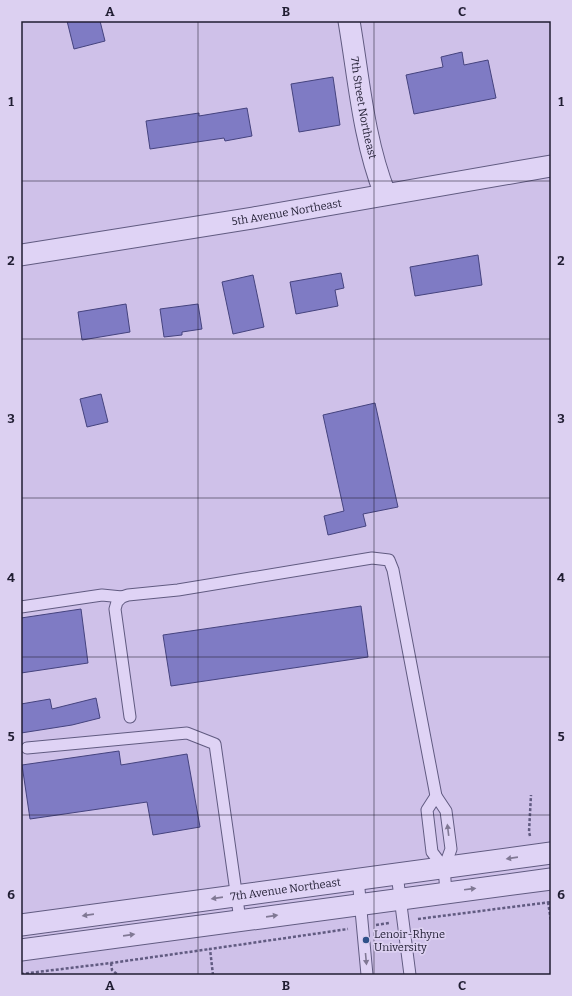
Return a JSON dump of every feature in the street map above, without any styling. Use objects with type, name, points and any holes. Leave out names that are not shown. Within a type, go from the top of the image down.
[{"type":"street","name":"7th Street Northeast","points":[[349,21],[362,99],[365,128],[374,166],[385,194]]},
{"type":"street","name":"5th Avenue Northeast","points":[[21,255],[253,218],[551,166]]},
{"type":"street","name":"7th Avenue Northeast","points":[[21,925],[237,894],[546,854]]},
{"type":"street","points":[[21,950],[551,878]]},
{"type":"lane","points":[[21,607],[102,595],[122,597],[138,593],[178,590],[372,558],[389,560],[393,570],[436,796],[446,811],[451,849],[444,868],[446,892]]},
{"type":"lane","points":[[122,597],[117,602],[115,609],[130,717]]},
{"type":"lane","points":[[27,748],[187,733],[214,744],[240,920]]},
{"type":"lane","points":[[436,796],[427,810],[432,852],[444,868]]},
{"type":"lane","points":[[397,874],[410,975]]},
{"type":"lane","points":[[358,878],[367,975]]},
{"type":"path","points":[[531,795],[529,832],[533,840],[546,854]]},
{"type":"path","points":[[548,902],[551,921]]},
{"type":"path","points":[[21,974],[111,964],[210,949]]},
{"type":"path","points":[[111,964],[112,970],[118,975]]},
{"type":"building","points":[[67,21],[100,21],[105,41],[74,49]]},
{"type":"building","points":[[462,52],[464,65],[488,60],[496,98],[414,114],[406,75],[443,67],[441,57]]},
{"type":"building","points":[[333,77],[340,125],[299,132],[291,84]]},
{"type":"building","points":[[247,108],[252,136],[225,141],[224,138],[150,149],[146,121],[199,113],[199,116]]},
{"type":"building","points":[[478,255],[482,285],[415,296],[410,267]]},
{"type":"building","points":[[341,273],[344,288],[335,290],[338,306],[296,314],[290,282]]},
{"type":"building","points":[[253,275],[264,327],[233,334],[222,282]]},
{"type":"building","points":[[126,304],[130,332],[82,340],[78,312]]},
{"type":"building","points":[[198,304],[202,329],[182,332],[182,335],[164,337],[160,309]]},
{"type":"building","points":[[101,394],[108,422],[87,427],[80,399]]},
{"type":"building","points":[[375,403],[398,507],[363,514],[366,526],[328,535],[324,516],[344,511],[323,415]]},
{"type":"building","points":[[361,606],[368,657],[171,686],[163,635]]},
{"type":"building","points":[[81,609],[88,663],[21,673],[21,618]]},
{"type":"building","points":[[96,698],[100,718],[72,725],[21,733],[21,704],[50,699],[52,709]]},
{"type":"building","points":[[119,751],[121,765],[187,754],[200,827],[153,835],[147,802],[30,819],[22,765]]},
{"type":"place","name":"Lenoir-Rhyne University","points":[[366,940]]}]
